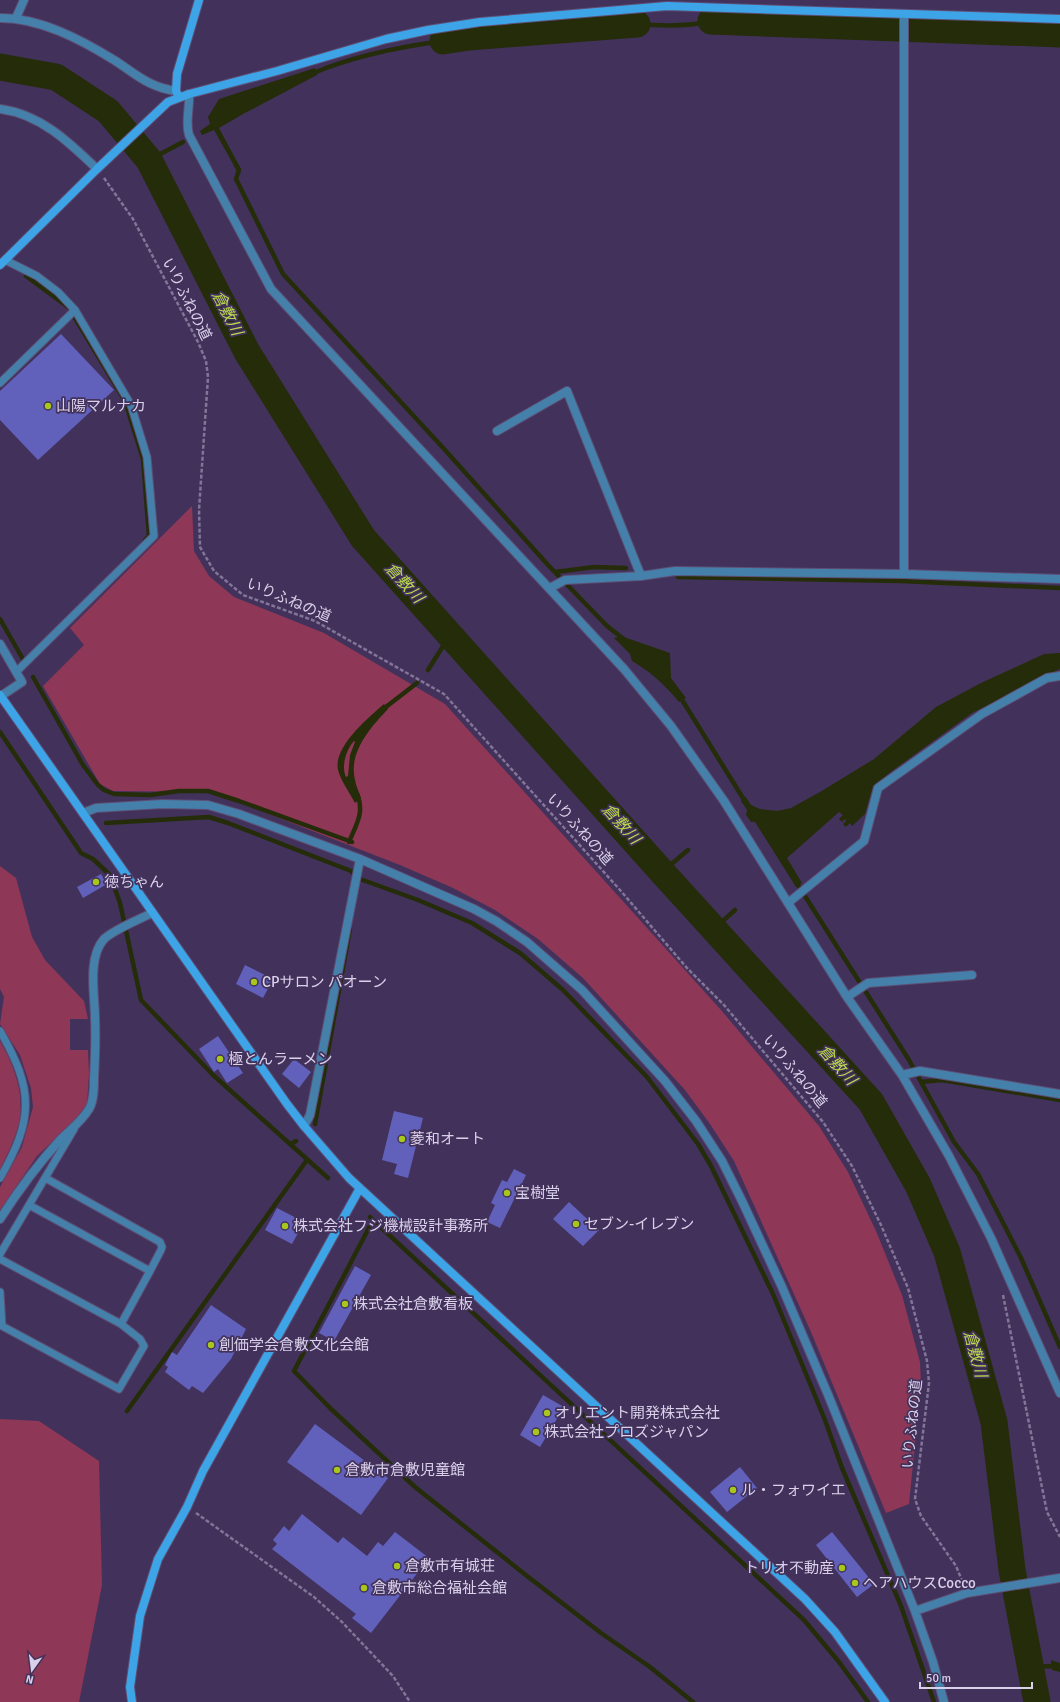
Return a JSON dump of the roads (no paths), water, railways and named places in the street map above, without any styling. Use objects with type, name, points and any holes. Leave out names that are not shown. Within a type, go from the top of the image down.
[{"type":"street","points":[[16,18],[24,0]]},
{"type":"street","points":[[177,94],[177,74],[200,0]]},
{"type":"street","points":[[0,18],[16,18],[75,38],[110,58],[146,83],[177,94],[189,94],[277,71],[386,39],[428,30],[480,22],[668,3],[904,18],[1060,18]]},
{"type":"street","points":[[904,18],[904,574]]},
{"type":"street","points":[[2,261],[163,105],[177,94]]},
{"type":"street","points":[[189,94],[190,102],[187,121],[189,135],[271,289],[624,669],[671,726],[724,801],[847,997],[906,1074],[991,1238],[1060,1393]]},
{"type":"street","points":[[0,109],[15,111],[39,121],[100,166]]},
{"type":"street","points":[[497,431],[567,391],[641,576]]},
{"type":"street","points":[[550,588],[562,582],[641,576],[675,571],[904,574],[1060,579]]},
{"type":"street","points":[[0,644],[22,682],[1,695],[152,913],[304,1126],[360,1188],[805,1599],[835,1632],[885,1702]]},
{"type":"street","points":[[788,902],[864,841],[878,788],[982,714],[1047,678],[1060,676]]},
{"type":"street","points":[[82,813],[96,808],[162,804],[208,805],[239,814],[474,909],[496,921],[527,942],[582,990],[665,1081],[696,1121],[722,1162],[782,1287],[829,1397],[915,1611],[944,1702]]},
{"type":"street","points":[[304,1126],[310,1115],[359,863]]},
{"type":"street","points":[[0,1219],[22,1187],[60,1140],[77,1124],[90,1108],[96,1053],[95,1006],[93,996],[95,960],[98,949],[104,940],[152,913]]},
{"type":"street","points":[[847,997],[868,983],[972,975]]},
{"type":"street","points":[[906,1074],[920,1070],[1060,1094]]},
{"type":"street","points":[[132,1702],[130,1687],[140,1616],[158,1559],[187,1507],[203,1471],[360,1188]]},
{"type":"street","points":[[915,1611],[969,1592],[1060,1578]]},
{"type":"lane","points":[[2,261],[36,276],[58,292],[75,310],[131,405],[147,457],[154,536],[16,672]]},
{"type":"lane","points":[[0,383],[75,310]]},
{"type":"lane","points":[[0,1031],[15,1056],[25,1088],[27,1113],[19,1141],[0,1178]]},
{"type":"lane","points":[[0,1254],[77,1124]]},
{"type":"lane","points":[[49,1180],[160,1242],[162,1246],[161,1250],[121,1324]]},
{"type":"lane","points":[[28,1205],[150,1271]]},
{"type":"lane","points":[[0,1259],[121,1324],[140,1339],[144,1346],[120,1389],[2,1326],[0,1292]]},
{"type":"waterway","points":[[637,24],[674,26],[711,21]]},
{"type":"waterway","points":[[711,21],[1060,34]]},
{"type":"waterway","points":[[443,41],[469,37],[637,24]]},
{"type":"waterway","points":[[311,74],[359,57],[409,46],[443,41]]},
{"type":"waterway","name":"倉敷川","points":[[0,67],[56,77],[108,111],[149,160],[247,352],[363,538],[662,872],[871,1102],[918,1185],[947,1252],[994,1422],[1012,1570],[1037,1702]]},
{"type":"waterway","points":[[149,160],[183,142]]},
{"type":"waterway","points":[[236,165],[239,170],[236,179],[283,274],[445,450],[548,565],[607,626],[625,640]]},
{"type":"waterway","points":[[26,276],[68,307]]},
{"type":"waterway","points":[[75,318],[125,401],[143,459],[149,536],[145,540]]},
{"type":"waterway","points":[[555,572],[594,567],[626,568]]},
{"type":"waterway","points":[[678,577],[900,581],[1060,588]]},
{"type":"waterway","points":[[0,619],[24,661]]},
{"type":"waterway","points":[[428,670],[450,635]]},
{"type":"waterway","points":[[33,677],[83,765],[98,785],[104,790],[114,794],[150,795],[179,791],[208,791],[352,842]]},
{"type":"waterway","points":[[382,710],[417,683]]},
{"type":"waterway","points":[[679,695],[746,803]]},
{"type":"waterway","points":[[0,732],[81,853],[93,859],[110,875],[120,903],[141,1000],[213,1075],[328,1178]]},
{"type":"waterway","points":[[349,842],[360,813],[357,794]]},
{"type":"waterway","points":[[106,823],[209,817],[351,871],[360,879],[418,900],[472,923],[520,953],[563,990],[647,1077],[698,1144],[711,1166],[773,1294],[825,1420],[842,1468],[901,1606],[934,1702]]},
{"type":"waterway","points":[[662,872],[688,850]]},
{"type":"waterway","points":[[796,882],[909,1060],[954,1142],[978,1174],[1021,1258],[1060,1347]]},
{"type":"waterway","points":[[714,929],[735,910]]},
{"type":"waterway","points":[[315,1124],[350,929]]},
{"type":"waterway","points":[[921,1082],[942,1080],[1060,1100]]},
{"type":"waterway","points":[[291,1144],[296,1141]]},
{"type":"waterway","points":[[127,1411],[307,1160]]},
{"type":"waterway","points":[[370,1217],[373,1220],[294,1371],[330,1408],[415,1487],[527,1576],[601,1633],[650,1667],[693,1702]]},
{"type":"waterway","points":[[373,1220],[804,1620],[839,1662],[868,1702]]},
{"type":"waterway","points":[[1030,1667],[1054,1666],[1060,1668]]},
{"type":"place","name":"山陽マルナカ","points":[[48,406]]},
{"type":"place","name":"徳ちゃん","points":[[96,882]]},
{"type":"place","name":"CPサロン パオーン","points":[[254,982]]},
{"type":"place","name":"極とんラーメン","points":[[220,1059]]},
{"type":"place","name":"菱和オート","points":[[402,1139]]},
{"type":"place","name":"宝樹堂","points":[[507,1193]]},
{"type":"place","name":"セブン-イレブン","points":[[576,1224]]},
{"type":"place","name":"株式会社フジ機械設計事務所","points":[[285,1226]]},
{"type":"place","name":"株式会社倉敷看板","points":[[345,1304]]},
{"type":"place","name":"創価学会倉敷文化会館","points":[[211,1345]]},
{"type":"place","name":"オリエント開発株式会社","points":[[547,1413]]},
{"type":"place","name":"株式会社プロズジャパン","points":[[536,1432]]},
{"type":"place","name":"倉敷市倉敷児童館","points":[[337,1470]]},
{"type":"place","name":"ル・フォワイエ","points":[[733,1490]]},
{"type":"place","name":"倉敷市有城荘","points":[[397,1566]]},
{"type":"place","name":"トリオ不動産","points":[[842,1568]]},
{"type":"place","name":"ヘアハウスCocco","points":[[855,1583]]},
{"type":"place","name":"倉敷市総合福祉会館","points":[[364,1588]]}]
